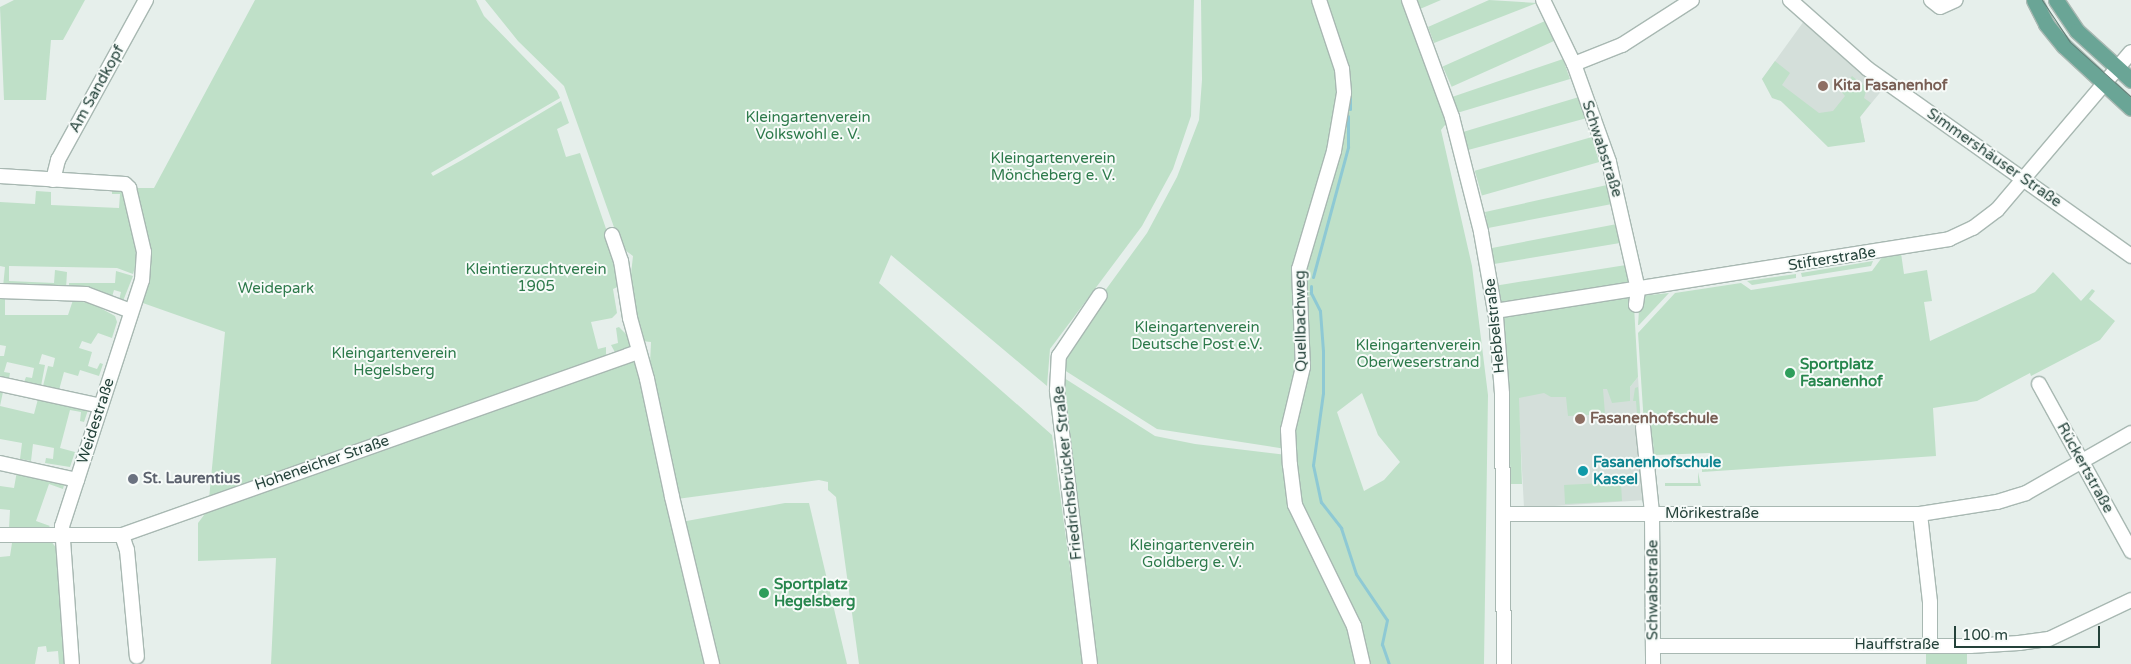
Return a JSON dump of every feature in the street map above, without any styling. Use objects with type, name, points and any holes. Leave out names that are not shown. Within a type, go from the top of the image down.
[{"type":"main road","points":[[2034,0],[2046,24],[2064,46],[2131,108]]},
{"type":"main road","points":[[2056,0],[2077,31],[2131,80]]},
{"type":"street","name":"Am Sandkopf","points":[[53,180],[58,160],[146,0]]},
{"type":"street","name":"Quellbachweg","points":[[1319,0],[1342,69],[1344,93],[1335,144],[1298,269],[1303,374],[1288,430],[1290,465],[1295,505],[1354,626],[1363,664]]},
{"type":"street","name":"Hebbelstraße","points":[[1409,0],[1452,117],[1481,232],[1495,311],[1502,394],[1504,664]]},
{"type":"street","name":"Schwabstraße","points":[[1543,0],[1574,64],[1609,162],[1638,290],[1636,305]]},
{"type":"street","points":[[1574,64],[1622,45],[1692,0]]},
{"type":"street","name":"Simmershäuser Straße","points":[[1790,0],[1868,69],[2130,253]]},
{"type":"street","points":[[1931,0],[1940,6],[1956,0]]},
{"type":"street","name":"Stifterstraße","points":[[1495,311],[1638,290],[1949,238],[1973,228],[1997,210],[2131,52]]},
{"type":"street","points":[[0,176],[53,180]]},
{"type":"street","name":"Weidestraße","points":[[53,180],[124,184],[129,188],[144,252],[142,280],[77,480],[62,537],[72,664]]},
{"type":"street","points":[[612,235],[621,261],[638,352],[647,379],[672,497],[712,664]]},
{"type":"street","points":[[0,291],[86,294],[131,311]]},
{"type":"street","name":"Friedrichsbrücker Straße","points":[[1090,664],[1057,390],[1060,356],[1100,295]]},
{"type":"street","name":"Hoheneicher Straße","points":[[0,535],[62,537],[122,535],[638,352]]},
{"type":"street","points":[[0,384],[101,406]]},
{"type":"street","name":"Rückertstraße","points":[[2039,384],[2131,551]]},
{"type":"street","name":"Schwabstraße","points":[[1643,427],[1652,513],[1653,664]]},
{"type":"street","name":"Mörikestraße","points":[[1504,514],[1920,514],[1997,502],[2019,495],[2082,463],[2131,433]]},
{"type":"street","points":[[0,463],[77,480]]},
{"type":"street","points":[[1920,514],[1930,602],[1930,645]]},
{"type":"street","points":[[122,535],[128,560],[137,657]]},
{"type":"street","name":"Hauffstraße","points":[[1653,646],[1970,646],[2049,639],[2131,600]]},
{"type":"shaded area","name":"Kita Fasanenhof","points":[[1804,21],[1883,89],[1860,117],[1865,142],[1809,126],[1773,94],[1762,79]]},
{"type":"shaded area","name":"Fasanenhofschule","points":[[1638,377],[1646,500],[1524,508],[1518,394],[1630,387]]},
{"type":"green space","points":[[14,0],[85,0],[63,40],[51,40],[46,100],[4,100],[0,7]]},
{"type":"green space","points":[[255,0],[476,0],[484,16],[557,91],[560,98],[431,173],[433,176],[462,160],[561,101],[569,123],[557,129],[566,157],[580,153],[614,252],[622,285],[613,289],[617,313],[612,318],[591,322],[598,349],[606,347],[606,359],[209,499],[225,332],[140,302],[151,259],[137,188],[154,188]]},
{"type":"green space","points":[[485,0],[1194,0],[1191,116],[1173,169],[1142,226],[1050,349],[1047,386],[891,255],[879,283],[1052,435],[1083,664],[859,664],[836,497],[828,490],[828,482],[819,480],[677,499],[650,364],[651,342],[641,341],[630,283],[633,256],[621,247],[564,86],[518,41]]},
{"type":"green space","name":"Kleingartenverein Deutsche Post e.V.","points":[[1201,0],[1317,0],[1339,64],[1341,98],[1306,235],[1299,369],[1286,449],[1157,429],[1061,368],[1075,332],[1147,233],[1177,177],[1199,120],[1202,80]]},
{"type":"green space","name":"Kleingartenverein Oberweserstrand","points":[[1323,0],[1403,0],[1449,120],[1441,130],[1472,266],[1488,395],[1484,664],[1368,664],[1297,503],[1291,428],[1303,283],[1346,107]],"holes":[[[1362,393],[1378,435],[1400,462],[1384,480],[1364,491],[1337,412]]]},
{"type":"green space","points":[[1416,0],[1441,0],[1420,9]]},
{"type":"green space","points":[[1489,0],[1537,3],[1434,43],[1428,27]]},
{"type":"green space","points":[[1545,21],[1554,41],[1452,87],[1443,67]]},
{"type":"green space","points":[[1563,59],[1570,79],[1457,113],[1452,97]]},
{"type":"green space","points":[[1775,61],[1790,73],[1782,85],[1819,113],[1833,111],[1845,96],[1840,90],[1852,76],[1867,88],[1864,98],[1871,103],[1860,117],[1865,142],[1828,147],[1781,101],[1772,98],[1762,79]]},
{"type":"green space","points":[[1579,97],[1587,118],[1468,150],[1463,132]]},
{"type":"green space","points":[[1592,137],[1599,162],[1482,196],[1475,171]]},
{"type":"green space","points":[[1607,185],[1612,204],[1488,228],[1485,212]]},
{"type":"green space","points":[[112,189],[121,190],[126,194],[137,260],[133,274],[117,268],[9,266],[9,281],[54,283],[55,270],[67,272],[66,289],[3,287],[5,267],[0,266],[0,202],[35,204],[36,191],[51,192],[51,205],[119,208],[120,194],[112,194]]},
{"type":"green space","points":[[1617,224],[1620,243],[1494,264],[1492,248]]},
{"type":"green space","name":"Sportplatz Fasanenhof","points":[[1901,253],[1904,274],[1927,270],[1932,301],[1924,302],[1930,341],[2035,292],[2053,272],[2081,301],[2092,289],[2095,291],[2089,299],[2115,321],[2100,340],[2031,376],[2030,373],[1977,401],[1933,408],[1936,456],[1702,472],[1702,464],[1710,463],[1710,453],[1654,455],[1653,442],[1645,440],[1638,333],[1675,293],[1741,283],[1751,290],[1872,271],[1883,256]]},
{"type":"green space","points":[[1873,261],[1871,266],[1802,277],[1801,273]]},
{"type":"green space","points":[[1626,265],[1629,285],[1502,305],[1499,285]]},
{"type":"green space","points":[[116,271],[133,276],[123,301],[119,300],[121,292],[114,290],[112,297],[69,289],[69,283],[115,283]]},
{"type":"green space","points":[[1796,274],[1796,278],[1752,285],[1747,281]]},
{"type":"green space","points":[[1669,293],[1639,325],[1638,325],[1640,296]]},
{"type":"green space","points":[[0,297],[5,297],[5,315],[68,315],[73,300],[93,304],[115,316],[117,322],[112,338],[98,333],[91,344],[82,341],[79,348],[92,352],[88,366],[97,369],[100,363],[103,364],[99,376],[80,370],[78,376],[64,372],[59,390],[43,386],[48,366],[53,367],[55,358],[42,354],[39,364],[45,365],[41,386],[24,382],[26,377],[32,378],[34,368],[7,362],[4,372],[10,373],[9,379],[0,377],[0,356],[4,356],[6,346],[0,345]]},
{"type":"green space","points":[[1628,297],[1634,306],[1638,377],[1630,387],[1630,401],[1612,403],[1607,389],[1603,389],[1605,414],[1568,416],[1566,397],[1551,397],[1544,393],[1519,398],[1522,484],[1511,484],[1503,317]]},
{"type":"green space","points":[[619,327],[628,336],[631,346],[626,353],[617,356],[611,345],[618,343],[616,328]]},
{"type":"green space","points":[[637,360],[706,664],[271,664],[276,558],[198,561],[198,523],[207,511]]},
{"type":"green space","name":"Kleingartenverein Goldberg e. V.","points":[[1061,376],[1155,436],[1195,444],[1287,455],[1293,505],[1350,627],[1360,664],[1093,664]]},
{"type":"green space","points":[[1638,387],[1642,440],[1639,440],[1636,401],[1633,401],[1635,388]]},
{"type":"green space","points":[[0,391],[3,392],[0,406]]},
{"type":"green space","points":[[38,399],[88,410],[84,422],[80,421],[81,412],[70,410],[60,448],[75,452],[70,467],[45,463],[46,458],[53,459],[54,448],[33,444],[31,461],[20,459],[22,443],[0,439],[0,406],[34,414]]},
{"type":"green space","points":[[17,471],[64,485],[63,489],[49,484],[36,521],[50,526],[46,530],[9,528],[10,510],[0,509],[0,486],[14,488]]},
{"type":"green space","points":[[1698,472],[1701,486],[1665,486],[1665,483],[1698,483]]},
{"type":"green space","points":[[1621,482],[1622,501],[1565,504],[1564,485]]},
{"type":"green space","name":"Sportplatz Hegelsberg","points":[[785,503],[809,503],[847,664],[715,664],[681,522]]},
{"type":"green space","points":[[51,541],[57,549],[64,664],[59,664],[58,651],[47,652],[46,646],[38,647],[35,664],[0,664],[0,557],[10,556],[12,543]]},
{"type":"green space","points":[[1926,651],[1967,651],[1967,664],[1926,664]]},
{"type":"waterway","points":[[1350,95],[1350,109]]},
{"type":"waterway","points":[[1313,277],[1348,147],[1348,116]]},
{"type":"waterway","points":[[1311,286],[1311,293],[1320,311],[1323,351],[1323,393],[1313,465],[1321,502],[1341,528],[1356,574],[1387,620],[1382,644],[1389,664]]},
{"type":"tram line","points":[[2042,0],[2070,42],[2131,97]]},
{"type":"place","name":"Kita Fasanenhof","points":[[1823,86]]},
{"type":"place","name":"Sportplatz Fasanenhof","points":[[1790,373]]},
{"type":"place","name":"Fasanenhofschule","points":[[1580,419]]},
{"type":"place","name":"Fasanenhofschule Kassel","points":[[1583,471]]},
{"type":"place","name":"St. Laurentius","points":[[133,479]]},
{"type":"place","name":"Sportplatz Hegelsberg","points":[[764,593]]},
{"type":"park label","name":"Kleingartenverein Volkswohl e. V.","points":[[808,126]]},
{"type":"park label","name":"Kleingartenverein Möncheberg e. V.","points":[[1053,166]]},
{"type":"park label","name":"Kleintierzuchtverein 1905","points":[[536,278]]},
{"type":"park label","name":"Weidepark","points":[[276,289]]},
{"type":"park label","name":"Kleingartenverein Hegelsberg","points":[[394,362]]}]
